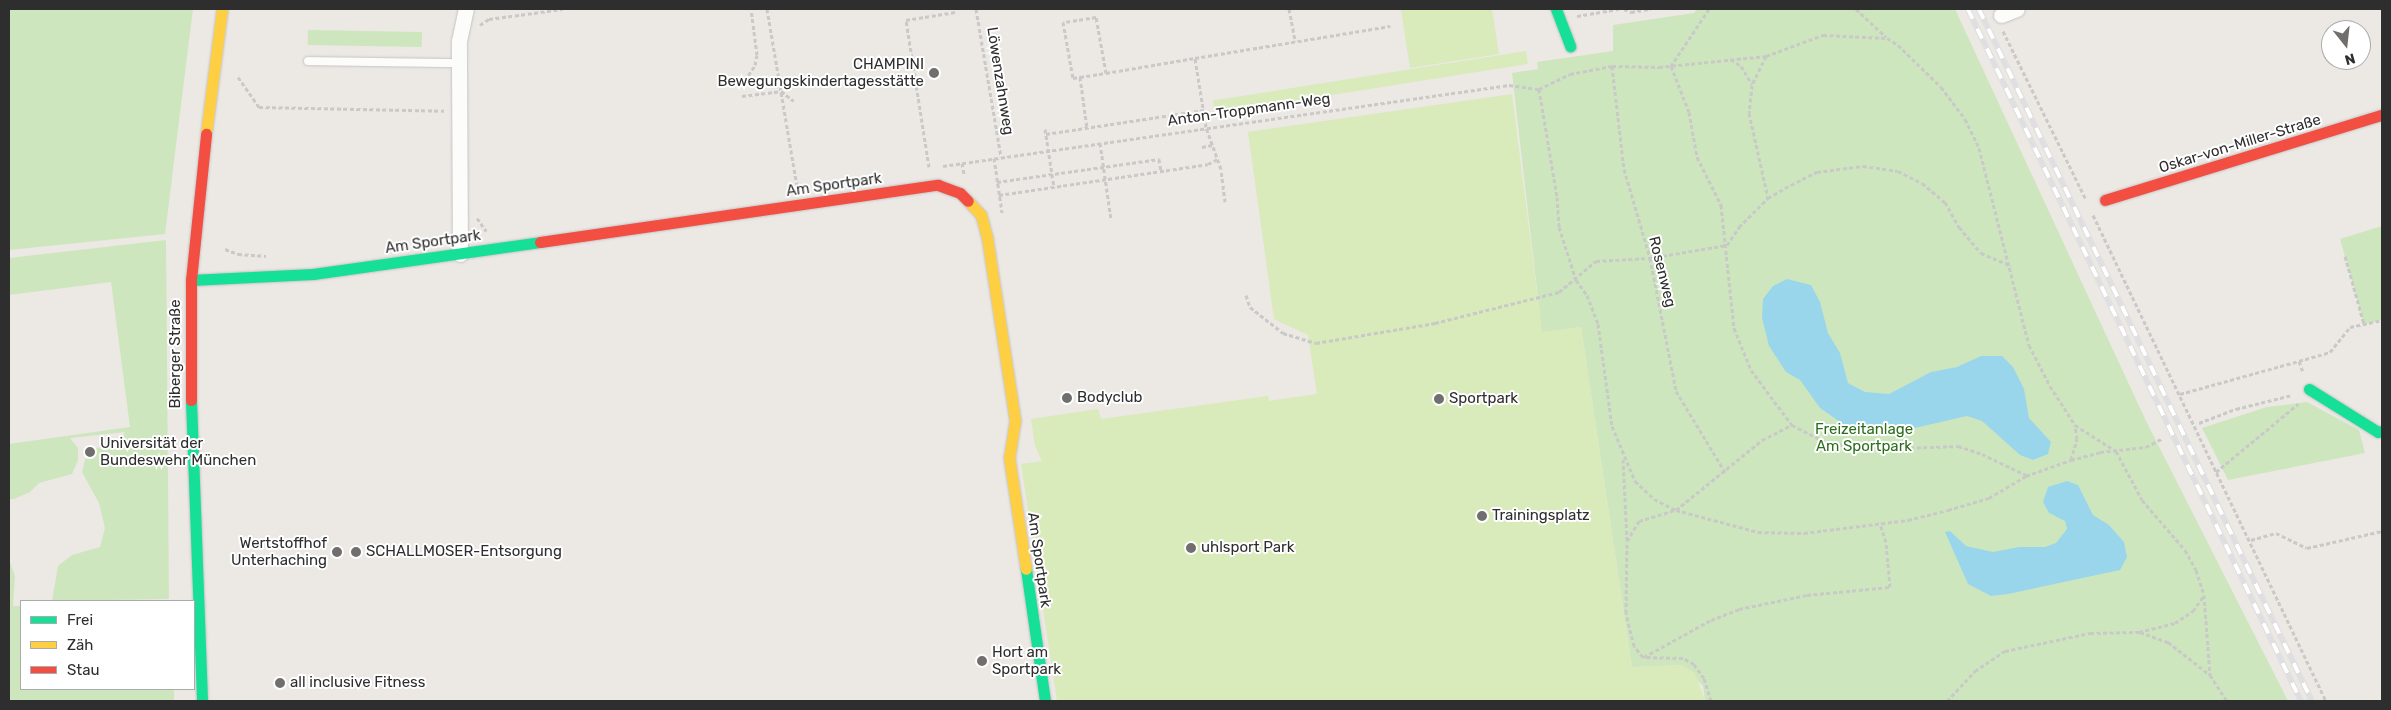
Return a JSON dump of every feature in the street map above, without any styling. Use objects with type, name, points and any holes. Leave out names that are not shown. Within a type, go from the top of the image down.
[{"type":"street","name":"Biberger Straße","points":[[202,701],[191,398],[191,280],[196,207],[222,9]]},
{"type":"street","points":[[460,254],[458,63],[459,41],[466,9]]},
{"type":"street","points":[[2001,20],[2018,9]]},
{"type":"street","points":[[1557,14],[1570,46]]},
{"type":"street","name":"Oskar-von-Miller-Straße","points":[[2105,200],[2382,115]]},
{"type":"street","name":"Am Sportpark","points":[[191,280],[313,274],[938,185],[969,199],[981,215],[987,237],[1003,340],[1015,421],[1009,457],[1045,701]]},
{"type":"street","points":[[2309,389],[2378,432],[2382,431]]},
{"type":"lane","points":[[308,61],[458,63]]},
{"type":"path","points":[[477,32],[481,24],[489,19],[562,9]]},
{"type":"path","points":[[741,86],[756,65],[757,55],[751,9]]},
{"type":"path","points":[[767,9],[797,187]]},
{"type":"path","name":"Löwenzahnweg","points":[[976,9],[1001,157]]},
{"type":"path","points":[[1289,9],[1295,41]]},
{"type":"path","points":[[1557,14],[1618,9]]},
{"type":"path","points":[[1624,9],[1631,12],[1652,9]]},
{"type":"path","points":[[1670,66],[1708,9]]},
{"type":"path","points":[[1856,9],[1887,38],[1918,62],[1965,119],[1979,148],[2011,266],[2029,345],[2050,386],[2075,425],[2077,439],[2071,460]]},
{"type":"path","points":[[929,168],[906,20],[955,12]]},
{"type":"path","points":[[1106,73],[1096,17],[1064,22],[1073,78],[1106,73],[1295,41],[1390,26]]},
{"type":"path","points":[[2001,20],[2216,472],[2251,540],[2326,701]]},
{"type":"path","points":[[1887,38],[1823,35],[1766,56],[1670,66],[1612,66],[1570,74],[1539,89],[1557,197],[1559,227],[1576,280],[1587,295],[1598,324],[1612,426],[1623,458],[1635,481],[1654,499],[1676,510],[1758,532],[1804,533],[1916,518],[1989,498],[2026,476],[2071,460],[2100,452],[2146,447],[2163,438]]},
{"type":"path","points":[[1766,56],[1752,84],[1749,114],[1768,198]]},
{"type":"path","points":[[1195,58],[1206,128],[1218,159],[1225,202]]},
{"type":"path","points":[[1731,59],[1742,66],[1752,84]]},
{"type":"path","name":"Rosenweg","points":[[1612,66],[1624,169],[1650,258],[1676,391],[1725,472]]},
{"type":"path","points":[[1670,66],[1688,112],[1697,157],[1721,205],[1727,245],[1734,328],[1740,348],[1751,370],[1792,426],[1827,443],[1855,448],[1958,446],[1982,454],[2026,476]]},
{"type":"path","points":[[238,77],[258,107],[458,111]]},
{"type":"path","points":[[1080,77],[1087,128]]},
{"type":"path","name":"Anton-Troppmann-Weg","points":[[962,163],[1509,85],[1539,89]]},
{"type":"path","points":[[742,96],[781,91],[794,101]]},
{"type":"path","points":[[1046,134],[1204,110]]},
{"type":"path","points":[[1045,128],[1054,187]]},
{"type":"path","points":[[1100,142],[1111,219]]},
{"type":"path","points":[[1202,147],[1213,145]]},
{"type":"path","points":[[997,182],[1159,158],[1161,171]]},
{"type":"path","points":[[999,195],[1208,164],[1218,159]]},
{"type":"path","points":[[1246,295],[1250,306],[1283,333],[1316,343],[1435,323],[1559,292],[1576,280],[1596,261],[1650,258],[1727,245],[1739,227],[1768,198],[1817,172],[1863,166],[1898,172],[1922,183],[1945,202],[1959,227],[1981,253],[2011,266]]},
{"type":"path","points":[[477,215],[477,220],[488,233]]},
{"type":"path","points":[[2345,256],[2364,324]]},
{"type":"path","points":[[2180,394],[2330,352],[2350,327],[2382,320]]},
{"type":"path","points":[[2299,361],[2309,389]]},
{"type":"path","points":[[2216,472],[2294,408],[2309,389]]},
{"type":"path","points":[[2199,423],[2309,389]]},
{"type":"path","points":[[2075,425],[2116,451],[2142,500],[2185,550],[2204,595],[2210,675]]},
{"type":"path","points":[[1627,541],[1639,521],[1676,510],[1762,440],[1792,426]]},
{"type":"path","points":[[1623,458],[1627,541],[1626,613],[1634,646],[1644,657],[1683,658],[1694,664],[1704,678],[1711,701]]},
{"type":"path","points":[[1644,657],[1711,620],[1739,609],[1807,595],[1890,588],[1886,542],[1880,524]]},
{"type":"path","points":[[2251,540],[2276,533],[2307,548],[2382,531]]},
{"type":"path","points":[[1947,701],[1975,671],[2005,651],[2090,633],[2140,632],[2175,623],[2193,611],[2204,595]]},
{"type":"path","points":[[2140,632],[2168,642],[2210,675],[2227,701]]},
{"type":"green space","points":[[9,9],[193,9],[165,234],[9,250]]},
{"type":"green space","points":[[1492,9],[1499,54],[1410,68],[1401,10]]},
{"type":"green space","name":"Freizeitanlage Am Sportpark","points":[[1697,9],[1955,9],[2146,421],[2288,701],[1705,701],[1703,686],[1682,665],[1632,667],[1581,327],[1542,333],[1512,73],[1538,69],[1537,62],[1613,51],[1613,25],[1694,13]]},
{"type":"green space","points":[[308,30],[422,32],[422,47],[308,45]]},
{"type":"green space","points":[[1526,51],[1528,64],[1215,113],[1213,101]]},
{"type":"green space","name":"Sportpark","points":[[1512,94],[1542,332],[1581,327],[1632,667],[1682,665],[1695,673],[1705,701],[1057,701],[1021,464],[1042,461],[1035,446],[1031,419],[1098,409],[1101,419],[1268,396],[1269,401],[1317,394],[1308,335],[1274,319],[1248,132]]},
{"type":"green space","points":[[2382,226],[2382,320],[2364,324],[2340,239]]},
{"type":"green space","points":[[166,240],[169,599],[52,600],[58,566],[72,555],[100,547],[105,528],[99,503],[82,472],[85,460],[95,449],[122,438],[125,432],[70,438],[78,448],[78,460],[72,474],[39,483],[30,492],[14,499],[9,499],[9,444],[130,427],[111,282],[9,295],[9,258]]},
{"type":"green space","points":[[2307,402],[2359,430],[2365,453],[2228,480],[2202,428],[2267,407]]},
{"type":"green space","points":[[9,559],[15,576],[13,606],[20,606],[20,690],[174,690],[174,701],[9,701]]},
{"type":"water","points":[[1787,279],[1811,285],[1820,302],[1828,333],[1840,353],[1848,383],[1865,392],[1889,394],[1931,372],[1957,367],[1981,356],[2002,356],[2013,367],[2024,389],[2029,418],[2051,442],[2048,454],[2033,460],[2020,455],[1982,421],[1967,416],[1906,430],[1864,429],[1843,424],[1820,408],[1800,380],[1786,372],[1769,346],[1762,318],[1763,299],[1773,286]]},
{"type":"water","points":[[2067,481],[2078,485],[2093,515],[2109,525],[2124,542],[2127,557],[2120,570],[1991,596],[1968,584],[1945,532],[1950,531],[1966,546],[1993,552],[2019,547],[2045,547],[2056,543],[2067,529],[2065,521],[2049,513],[2043,502],[2048,487]]},
{"type":"railway","points":[[1968,9],[2301,701]]},
{"type":"railway","points":[[1979,9],[2312,701]]},
{"type":"traffic: fast","points":[[1556,9],[1570,46]]},
{"type":"traffic: fast","points":[[191,280],[313,274],[540,242]]},
{"type":"traffic: fast","points":[[2309,389],[2378,432],[2382,431]]},
{"type":"traffic: fast","points":[[191,400],[202,701]]},
{"type":"traffic: fast","points":[[1026,569],[1045,701]]},
{"type":"traffic: slow","points":[[206,134],[222,9]]},
{"type":"traffic: slow","points":[[968,201],[981,215],[987,237],[1015,421],[1009,457],[1026,569]]},
{"type":"traffic: jam","points":[[2105,200],[2382,115]]},
{"type":"traffic: jam","points":[[191,400],[191,280],[206,134]]},
{"type":"traffic: jam","points":[[540,242],[938,185],[960,193],[968,201]]},
{"type":"place","name":"CHAMPINI Bewegungskindertagesstätte","points":[[934,73]]},
{"type":"place","name":"Bodyclub","points":[[1067,398]]},
{"type":"place","name":"Sportpark","points":[[1439,399]]},
{"type":"place","name":"Universität der Bundeswehr München","points":[[90,452]]},
{"type":"place","name":"Trainingsplatz","points":[[1482,516]]},
{"type":"place","name":"uhlsport Park","points":[[1191,548]]},
{"type":"place","name":"Wertstoffhof Unterhaching","points":[[337,552]]},
{"type":"place","name":"SCHALLMOSER-Entsorgung","points":[[356,552]]},
{"type":"place","name":"Hort am Sportpark","points":[[982,661]]},
{"type":"place","name":"all inclusive Fitness","points":[[280,683]]}]
